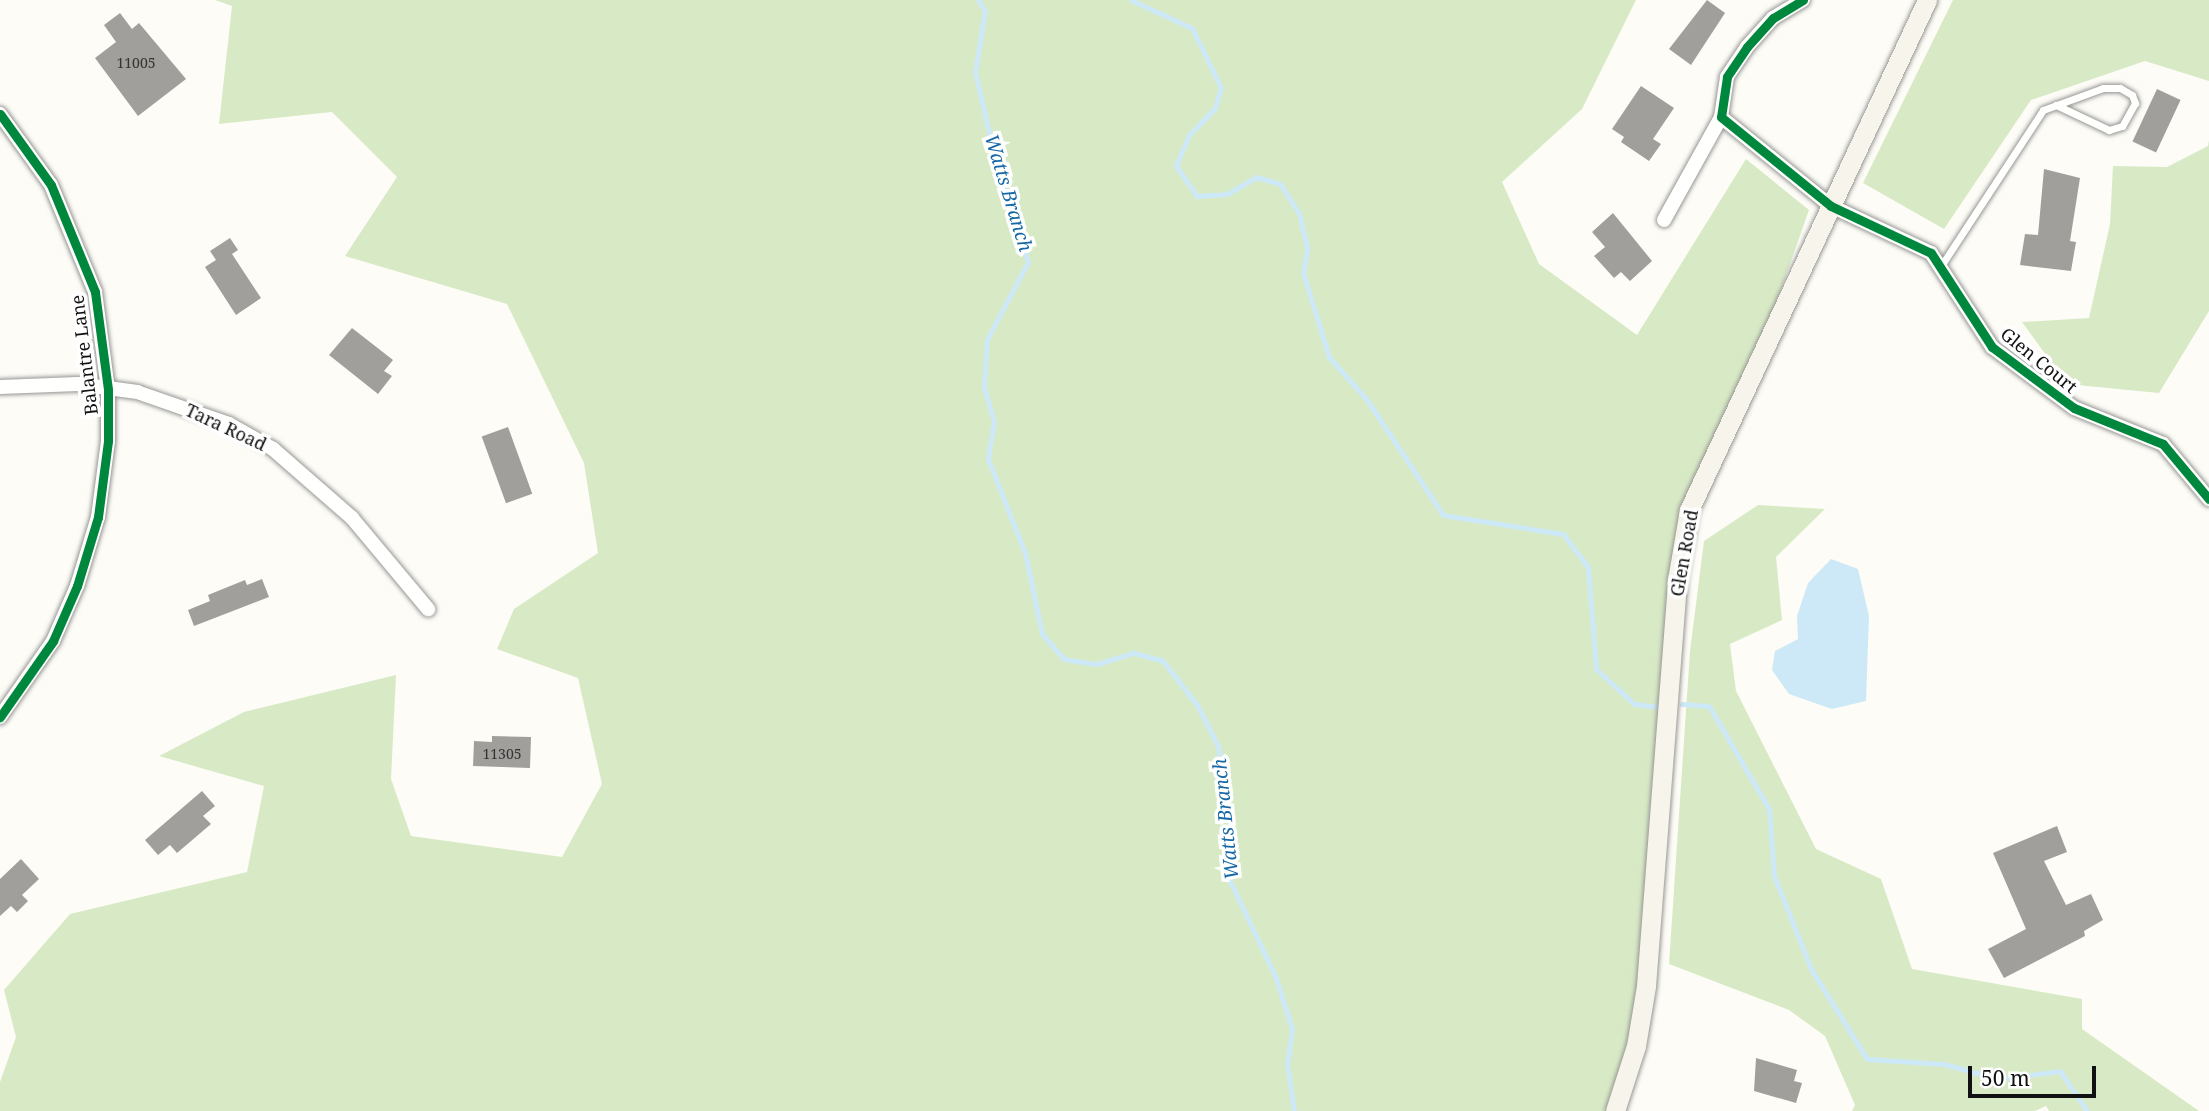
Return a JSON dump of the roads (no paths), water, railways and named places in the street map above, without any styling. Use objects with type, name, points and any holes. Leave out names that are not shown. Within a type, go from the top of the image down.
[{"type":"main road","name":"Glen Road","points":[[1615,1111],[1636,1046],[1646,986],[1677,580],[1689,510],[1927,0]]},
{"type":"street","points":[[1664,220],[1721,117],[1727,77],[1747,47],[1773,19],[1803,0]]},
{"type":"street","name":"Balantre Lane","points":[[0,114],[51,185],[95,292],[108,390],[108,442],[98,517],[77,586],[53,640],[0,717]]},
{"type":"street","name":"Glen Court","points":[[1721,117],[1831,206],[1931,253],[1992,347],[2074,408],[2163,444],[2209,499]]},
{"type":"street","name":"Tara Road","points":[[0,387],[78,384],[137,392],[194,409],[273,449],[352,518],[428,610]]},
{"type":"lane","points":[[1940,267],[2022,137],[2043,110],[2056,105],[2103,88],[2120,88],[2132,95],[2135,103],[2122,126],[2109,130],[2056,105]]},
{"type":"water","points":[[1831,559],[1858,569],[1869,616],[1866,701],[1832,709],[1789,694],[1772,670],[1775,651],[1798,639],[1797,616],[1808,583]]},
{"type":"waterway","name":"Watts Branch","points":[[978,0],[985,11],[975,72],[998,172],[1028,262],[987,339],[984,387],[994,421],[988,459],[1025,553],[1042,634],[1064,659],[1097,664],[1134,653],[1163,661],[1197,705],[1218,746],[1231,833],[1230,881],[1276,978],[1292,1029],[1287,1064],[1294,1111]]},
{"type":"waterway","points":[[1131,0],[1192,28],[1221,88],[1215,108],[1189,135],[1176,166],[1197,196],[1227,194],[1256,177],[1280,184],[1299,213],[1307,249],[1303,273],[1329,357],[1367,400],[1443,515],[1563,534],[1588,567],[1596,669],[1634,704],[1657,707]]},
{"type":"waterway","points":[[1682,704],[1709,706],[1769,809],[1774,876],[1811,969],[1867,1059],[1944,1064],[1999,1079],[2060,1071],[2087,1111]]}]
